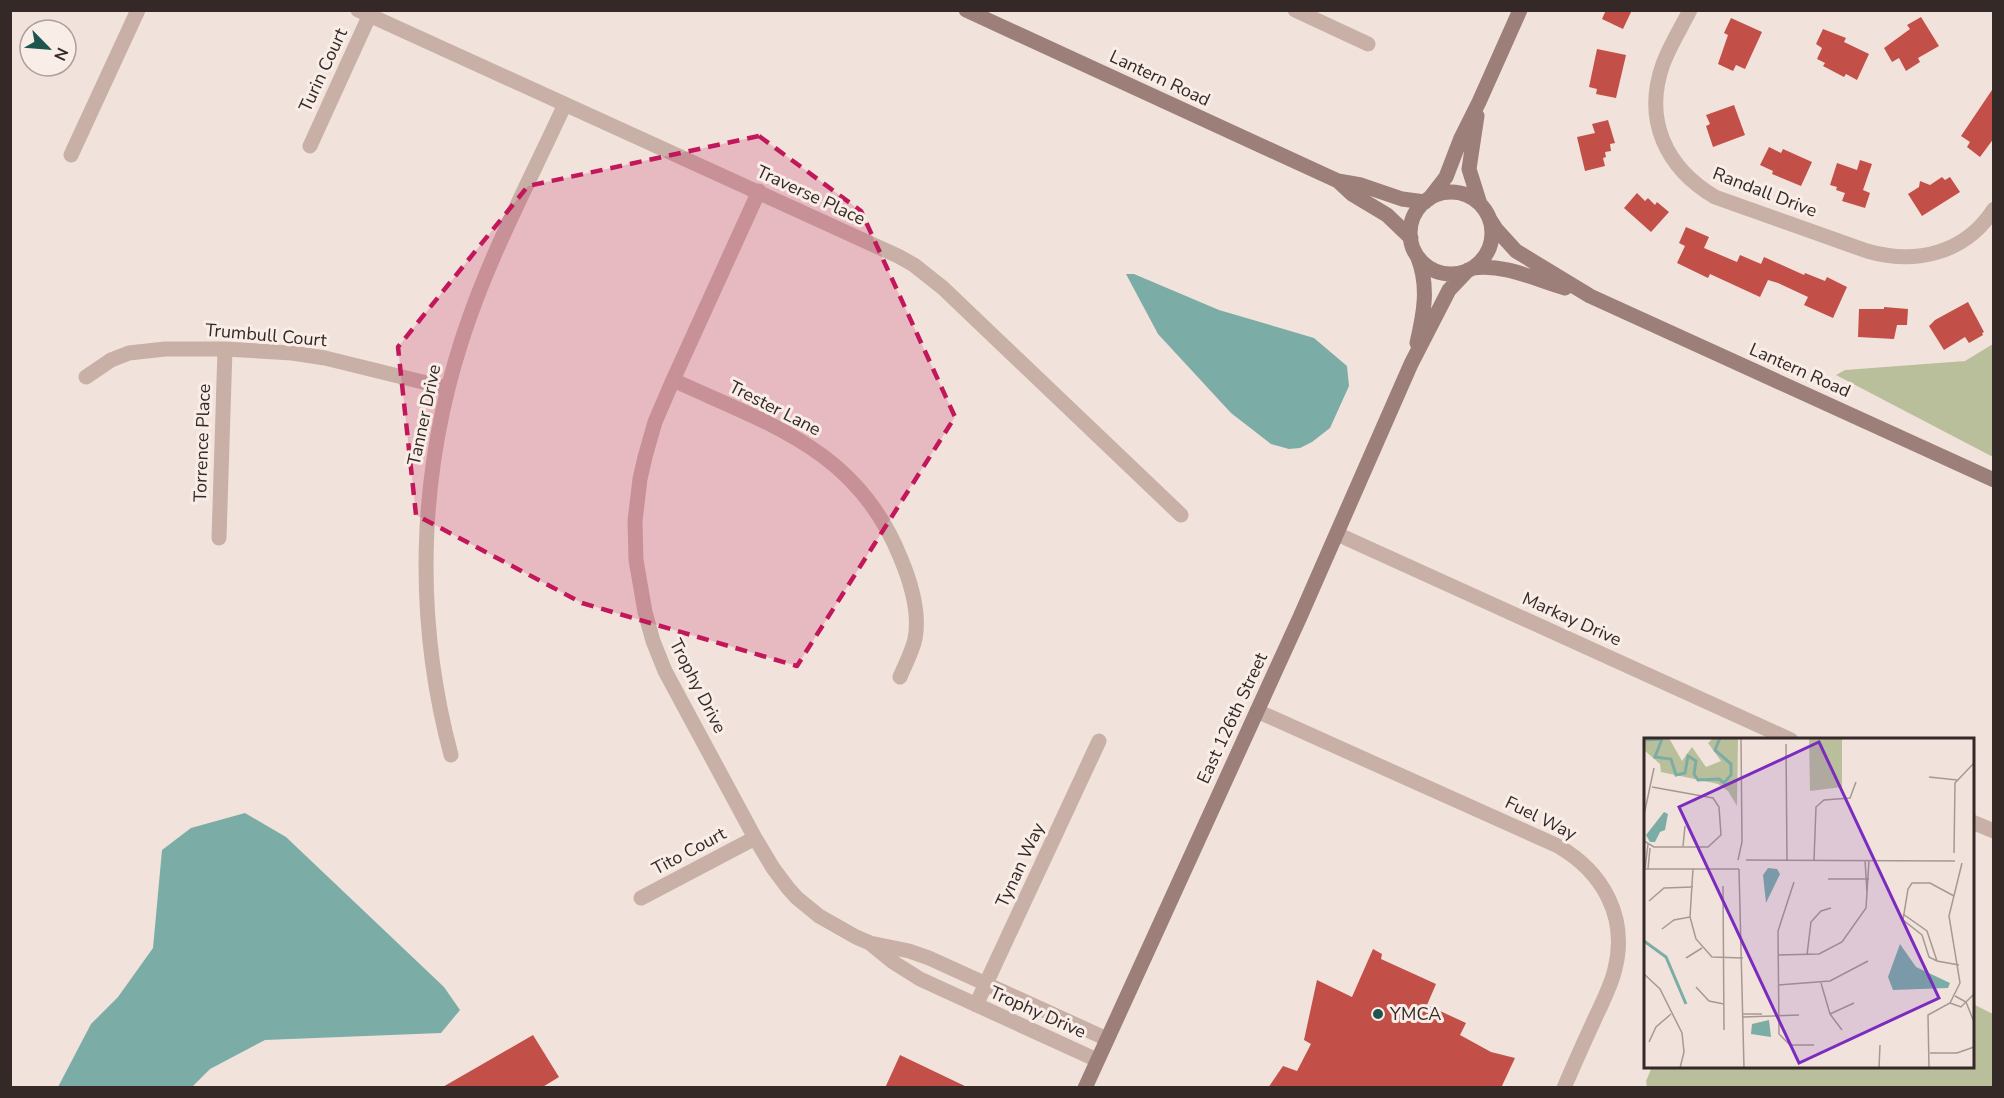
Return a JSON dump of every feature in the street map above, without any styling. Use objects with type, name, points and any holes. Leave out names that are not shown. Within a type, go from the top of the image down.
[{"type":"main road","name":"Lantern Road","points":[[966,10],[1338,181],[1361,185],[1402,199],[1427,201]]},
{"type":"main road","points":[[1479,102],[1469,169],[1480,204],[1489,218],[1492,241],[1488,252],[1470,269],[1452,274],[1437,271],[1424,265],[1417,255],[1411,238],[1414,216],[1446,177],[1461,138],[1520,10]]},
{"type":"main road","name":"Lantern Road","points":[[1338,181],[1352,194],[1388,215],[1411,238]]},
{"type":"main road","points":[[1427,201],[1454,193],[1466,195],[1480,204]]},
{"type":"main road","name":"Lantern Road","points":[[1489,218],[1516,251],[1590,296],[1994,480]]},
{"type":"main road","name":"East 126th Street","points":[[1411,364],[1421,324],[1425,294],[1424,277],[1417,255]]},
{"type":"main road","name":"Lantern Road","points":[[1470,269],[1502,268],[1590,296]]},
{"type":"main road","name":"East 126th Street","points":[[1085,1088],[1337,534],[1411,364],[1449,290],[1470,269]]},
{"type":"street","points":[[71,155],[138,10]]},
{"type":"street","points":[[1295,10],[1368,44]]},
{"type":"street","name":"Randall Drive","points":[[1690,10],[1662,67],[1656,94],[1656,112],[1659,130],[1668,151],[1687,177],[1699,187],[1715,197],[1867,251],[1906,258],[1923,256],[1950,248],[1969,236],[1994,209]]},
{"type":"street","name":"Traverse Place","points":[[366,12],[759,191],[914,265],[943,288],[1181,515]]},
{"type":"street","name":"Turin Court","points":[[310,146],[366,12]]},
{"type":"street","name":"Tanner Drive","points":[[452,755],[442,719],[431,651],[425,587],[430,479],[437,436],[447,388],[470,314],[565,104]]},
{"type":"street","name":"Trophy Drive","points":[[759,191],[655,422],[640,479],[634,521],[638,579],[653,641],[665,671],[755,838],[772,868],[797,898],[819,916],[870,943],[893,962],[920,979],[1097,1060]]},
{"type":"street","name":"Trumbull Court","points":[[86,376],[111,360],[129,353],[165,349],[225,349],[292,353],[325,358],[447,388]]},
{"type":"street","name":"Torrence Place","points":[[219,538],[225,349]]},
{"type":"street","name":"Trester Lane","points":[[673,380],[773,425],[808,444],[842,470],[870,502],[898,550],[914,602],[917,625],[915,640],[900,677]]},
{"type":"street","name":"Markay Drive","points":[[1337,534],[1787,738]]},
{"type":"street","name":"Fuel Way","points":[[1257,711],[1558,846],[1579,859],[1597,877],[1614,909],[1618,927],[1618,956],[1611,982],[1564,1088]]},
{"type":"street","name":"Tynan Way","points":[[976,1005],[1099,741]]},
{"type":"street","points":[[1974,823],[1994,831]]},
{"type":"street","name":"Tito Court","points":[[641,898],[755,838]]},
{"type":"street","name":"Trophy Drive","points":[[870,943],[919,954],[1107,1039]]},
{"type":"highlighted area","points":[[759,136],[861,211],[955,417],[797,666],[582,603],[416,515],[398,347],[528,186]]},
{"type":"green space","points":[[1993,344],[1993,457],[1836,375],[1845,370],[1965,361]]},
{"type":"green space","points":[[1974,1004],[1993,1014],[1993,1087],[1647,1087],[1646,1081],[1652,1068],[1974,1068]]},
{"type":"water","points":[[1126,274],[1134,274],[1219,310],[1314,338],[1347,366],[1349,386],[1330,428],[1300,448],[1289,449],[1271,444],[1231,413],[1158,334]]},
{"type":"water","points":[[245,813],[286,837],[444,987],[460,1010],[441,1033],[265,1040],[210,1069],[192,1087],[58,1087],[91,1024],[118,997],[153,948],[162,850],[191,828]]},
{"type":"building","points":[[1606,10],[1632,10],[1623,29],[1602,19]]},
{"type":"building","points":[[1921,17],[1939,46],[1918,58],[1920,62],[1906,71],[1899,58],[1892,62],[1884,48],[1910,29],[1907,25]]},
{"type":"building","points":[[1731,18],[1762,32],[1745,69],[1736,65],[1733,71],[1718,64],[1728,35],[1724,33]]},
{"type":"building","points":[[1823,29],[1846,38],[1844,42],[1869,54],[1857,80],[1846,74],[1844,77],[1823,66],[1825,63],[1817,59],[1822,48],[1816,44]]},
{"type":"building","points":[[1597,49],[1626,55],[1616,98],[1596,94],[1597,89],[1589,87]]},
{"type":"building","points":[[1994,87],[1994,138],[1980,157],[1967,147],[1970,142],[1961,136]]},
{"type":"building","points":[[1734,105],[1745,135],[1713,147],[1706,126],[1710,124],[1706,115]]},
{"type":"building","points":[[1608,120],[1615,143],[1610,144],[1611,151],[1605,152],[1606,157],[1603,158],[1605,166],[1585,171],[1577,137],[1595,133],[1592,124]]},
{"type":"building","points":[[1769,147],[1781,153],[1783,149],[1812,162],[1801,186],[1772,174],[1773,171],[1760,165]]},
{"type":"building","points":[[1860,160],[1872,164],[1863,190],[1870,193],[1865,208],[1842,201],[1845,193],[1830,185],[1837,163],[1857,170]]},
{"type":"building","points":[[1942,177],[1945,180],[1950,177],[1960,192],[1922,216],[1908,194],[1919,187],[1920,181],[1930,185]]},
{"type":"building","points":[[1637,193],[1645,201],[1648,198],[1655,205],[1657,202],[1669,212],[1651,232],[1624,208]]},
{"type":"building","points":[[1686,227],[1709,237],[1704,248],[1737,262],[1740,255],[1761,264],[1764,257],[1804,275],[1805,273],[1825,281],[1827,277],[1847,287],[1833,318],[1804,305],[1808,297],[1778,283],[1768,280],[1760,297],[1710,274],[1708,278],[1677,263],[1685,246],[1679,243]]},
{"type":"building","points":[[1968,302],[1984,332],[1983,335],[1969,343],[1965,337],[1944,350],[1929,326],[1935,320]]},
{"type":"building","points":[[1884,307],[1908,309],[1907,325],[1897,325],[1894,339],[1858,337],[1859,309],[1884,309]]},
{"type":"building","name":"YMCA","points":[[1373,949],[1382,954],[1381,959],[1436,984],[1427,1005],[1466,1023],[1460,1035],[1491,1052],[1515,1058],[1501,1088],[1268,1088],[1283,1066],[1297,1071],[1311,1044],[1304,1040],[1317,980],[1352,997]]},
{"type":"building","points":[[533,1035],[559,1077],[541,1088],[441,1088]]},
{"type":"building","points":[[900,1055],[969,1088],[885,1088]]},
{"type":"place","name":"YMCA","points":[[1378,1014]]}]
